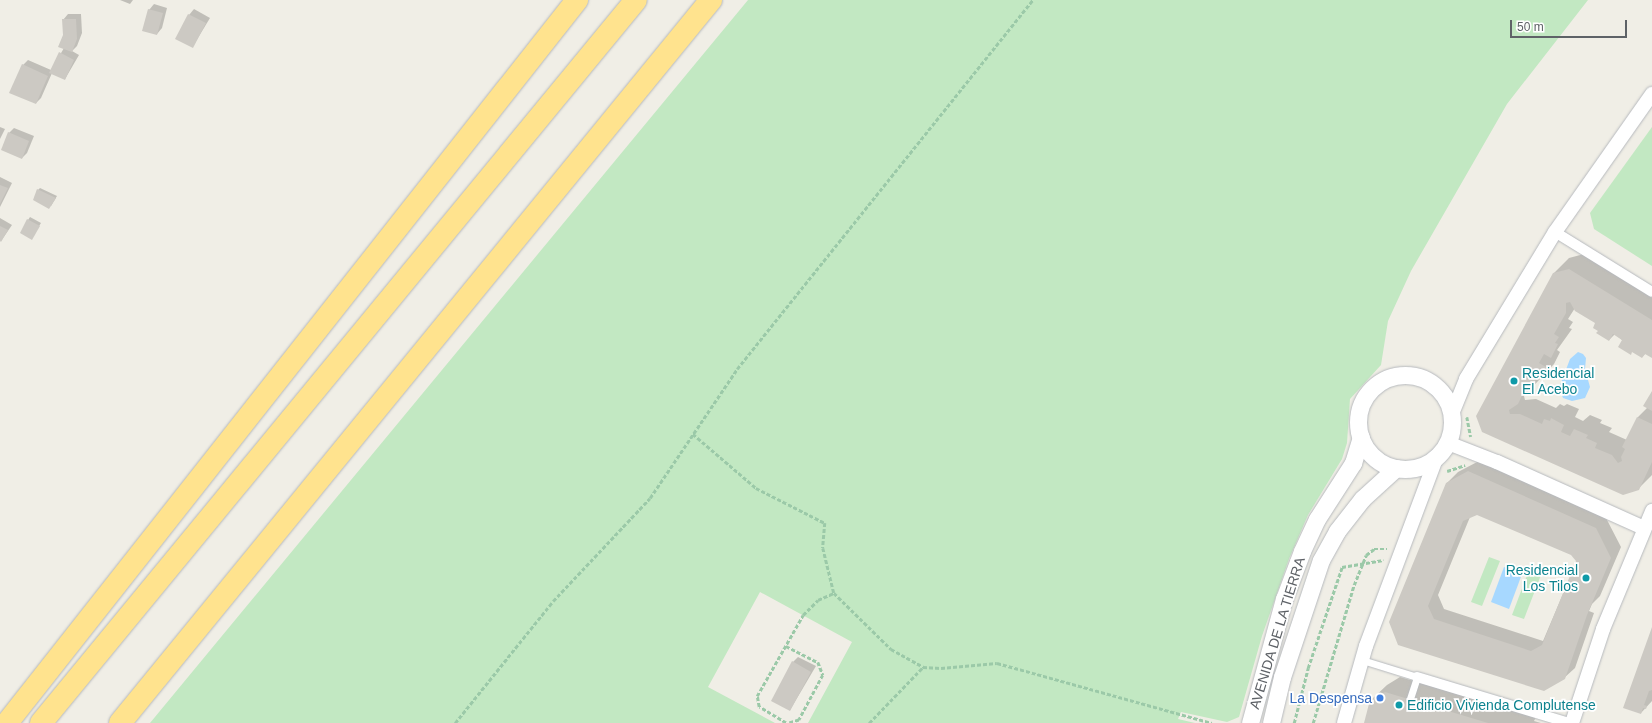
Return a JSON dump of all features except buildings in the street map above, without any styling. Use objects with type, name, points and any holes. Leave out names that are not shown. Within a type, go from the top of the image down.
[{"type":"highway","points":[[8,723],[578,0]]},
{"type":"highway","points":[[41,723],[636,0]]},
{"type":"highway","points":[[120,723],[711,0]]},
{"type":"street","points":[[1452,414],[1466,379],[1555,232],[1652,94]]},
{"type":"street","points":[[1555,232],[1652,292]]},
{"type":"street","points":[[1396,375],[1412,375],[1428,380],[1440,388],[1448,400],[1452,414],[1452,429],[1448,443],[1437,456],[1425,464],[1411,469],[1396,468],[1374,457],[1361,437],[1359,412],[1364,399],[1381,381],[1396,375]]},
{"type":"street","name":"AVENIDA DE LA TIERRA","points":[[1250,723],[1284,599],[1302,551],[1317,519],[1353,463],[1361,437]]},
{"type":"street","points":[[1448,443],[1504,465],[1644,528]]},
{"type":"street","points":[[1344,723],[1362,660],[1437,456]]},
{"type":"street","name":"AVENIDA DE LA TIERRA","points":[[1271,723],[1282,678],[1321,560],[1337,531],[1362,499],[1396,468]]},
{"type":"street","points":[[1572,723],[1603,628],[1652,511]]},
{"type":"street","points":[[1417,677],[1569,723]]},
{"type":"lane","points":[[1362,660],[1417,677],[1410,699]]},
{"type":"path","points":[[454,723],[553,601],[650,498],[736,369],[1033,0]]},
{"type":"path","points":[[692,434],[756,488],[825,523],[823,548],[834,593],[890,649],[923,667],[941,668],[997,663],[1212,723]]},
{"type":"path","points":[[1294,723],[1308,668],[1342,567],[1349,564],[1373,563],[1401,553]]},
{"type":"path","points":[[786,646],[818,662],[823,675],[799,720],[787,723],[759,707],[757,696],[803,615],[818,600],[834,593]]},
{"type":"path","points":[[869,723],[923,667]]},
{"type":"green space","points":[[748,0],[1588,0],[1507,104],[1411,271],[1388,321],[1381,365],[1350,399],[1347,443],[1342,459],[1308,515],[1289,559],[1262,636],[1239,717],[1227,722],[1181,712],[1178,719],[1195,723],[808,723],[852,642],[760,592],[708,687],[775,723],[150,723]]},
{"type":"green space","points":[[1652,127],[1652,266],[1594,229],[1590,213]]},
{"type":"green space","points":[[1489,557],[1500,561],[1482,606],[1471,602]]},
{"type":"green space","points":[[1529,570],[1541,575],[1524,619],[1512,615]]},
{"type":"water","points":[[1578,352],[1583,354],[1586,358],[1585,369],[1590,387],[1585,398],[1572,401],[1563,398],[1559,388],[1570,359]]},
{"type":"water","points":[[1504,567],[1522,574],[1509,609],[1491,602]]},
{"type":"place","name":"Residencial El Acebo","points":[[1514,381]]},
{"type":"place","name":"Residencial Los Tilos","points":[[1586,578]]},
{"type":"place","name":"La Despensa","points":[[1380,698]]},
{"type":"place","name":"Edificio Vivienda Complutense","points":[[1399,705]]}]
